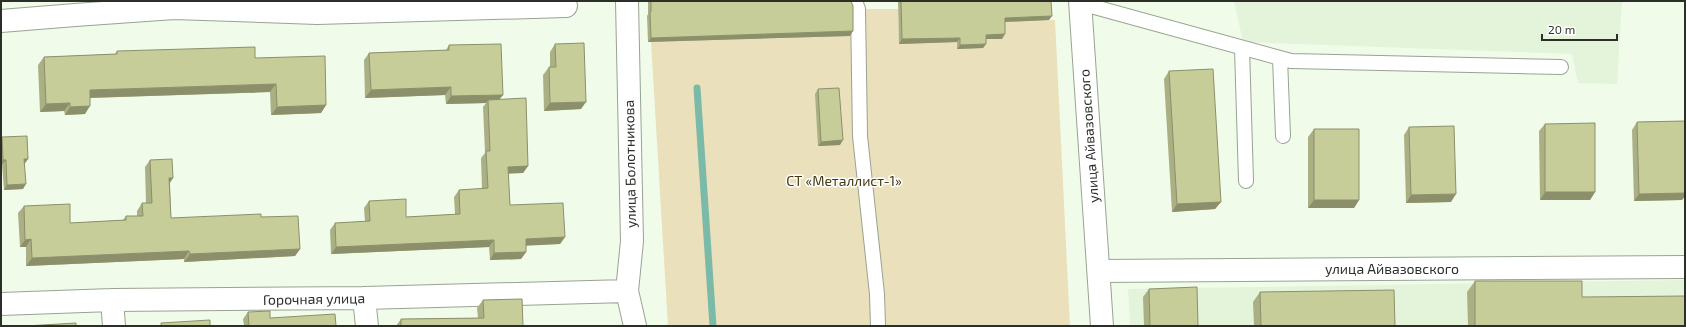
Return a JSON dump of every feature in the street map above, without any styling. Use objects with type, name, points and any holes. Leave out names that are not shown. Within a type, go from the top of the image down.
[{"type":"street","name":"улица Болотникова","points":[[627,1],[632,241],[627,291],[635,326]]},
{"type":"street","name":"улица Айвазовского","points":[[1080,2],[1102,326]]},
{"type":"street","points":[[1,22],[75,14],[174,8],[317,13],[566,6]]},
{"type":"street","name":"улица Айвазовского","points":[[1099,271],[1685,267]]},
{"type":"street","name":"Горочная улица","points":[[1,304],[112,300],[364,298],[627,291]]},
{"type":"street","points":[[364,298],[367,326]]},
{"type":"street","points":[[112,300],[114,326]]},
{"type":"lane","points":[[855,1],[858,10],[860,136],[877,294],[878,326]]},
{"type":"lane","points":[[1080,2],[1291,61],[1561,67]]},
{"type":"lane","points":[[1242,48],[1246,181]]},
{"type":"lane","points":[[1280,58],[1283,136]]},
{"type":"shaded area","points":[[1234,1],[1622,1],[1617,84],[1578,83],[1572,54],[1243,42]]},
{"type":"shaded area","points":[[1685,280],[1685,326],[1130,326],[1128,289]]},
{"type":"green space","name":"СТ «Металлист-1»","points":[[858,9],[898,9],[899,40],[957,42],[957,49],[983,48],[983,39],[1002,21],[1055,20],[1070,326],[668,326],[651,42],[851,36]]},
{"type":"building","points":[[651,1],[851,1],[853,6],[853,31],[651,38]]},
{"type":"building","points":[[901,1],[1051,1],[1052,16],[1005,18],[1005,34],[986,35],[986,44],[960,45],[960,38],[902,39]]},
{"type":"building","points":[[584,43],[586,102],[550,103],[549,67],[556,67],[555,44]]},
{"type":"building","points":[[501,44],[503,95],[451,96],[451,87],[371,90],[369,53],[449,50],[449,45]]},
{"type":"building","points":[[255,47],[255,58],[325,56],[326,105],[277,107],[276,84],[90,90],[90,106],[70,107],[70,103],[46,104],[44,57],[117,54],[117,51]]},
{"type":"building","points":[[1213,69],[1221,202],[1177,204],[1169,71]]},
{"type":"building","points":[[839,88],[843,140],[821,142],[818,89]]},
{"type":"building","points":[[526,98],[528,166],[508,167],[510,205],[563,203],[565,237],[526,239],[526,252],[494,253],[494,240],[336,247],[335,223],[370,221],[369,201],[406,199],[406,217],[460,214],[459,190],[488,188],[486,151],[490,151],[488,100]]},
{"type":"building","points":[[1685,121],[1685,193],[1639,194],[1637,122]]},
{"type":"building","points":[[1595,123],[1595,192],[1545,192],[1545,124]]},
{"type":"building","points":[[1454,126],[1456,194],[1411,195],[1409,127]]},
{"type":"building","points":[[1314,129],[1359,129],[1359,200],[1314,200]]},
{"type":"building","points":[[27,136],[28,159],[24,159],[26,184],[7,185],[6,160],[3,160],[2,137]]},
{"type":"building","points":[[172,159],[173,178],[169,178],[171,218],[261,214],[261,217],[298,216],[300,249],[190,254],[189,251],[32,258],[31,239],[25,240],[24,206],[70,204],[70,223],[126,220],[126,216],[143,216],[142,203],[152,203],[150,160]]},
{"type":"building","points":[[1475,281],[1582,281],[1582,297],[1685,296],[1685,326],[1475,326]]},
{"type":"building","points":[[1197,287],[1198,326],[1150,326],[1149,289]]},
{"type":"building","points":[[1394,290],[1395,326],[1261,326],[1260,292]]},
{"type":"building","points":[[522,299],[523,326],[401,326],[401,319],[484,318],[483,300]]},
{"type":"building","points":[[270,311],[270,318],[335,314],[336,326],[249,326],[248,312]]},
{"type":"building","points":[[210,320],[210,326],[161,326],[161,323]]},
{"type":"building","points":[[76,323],[76,326],[26,326]]},
{"type":"waterway","points":[[697,88],[713,326]]}]
